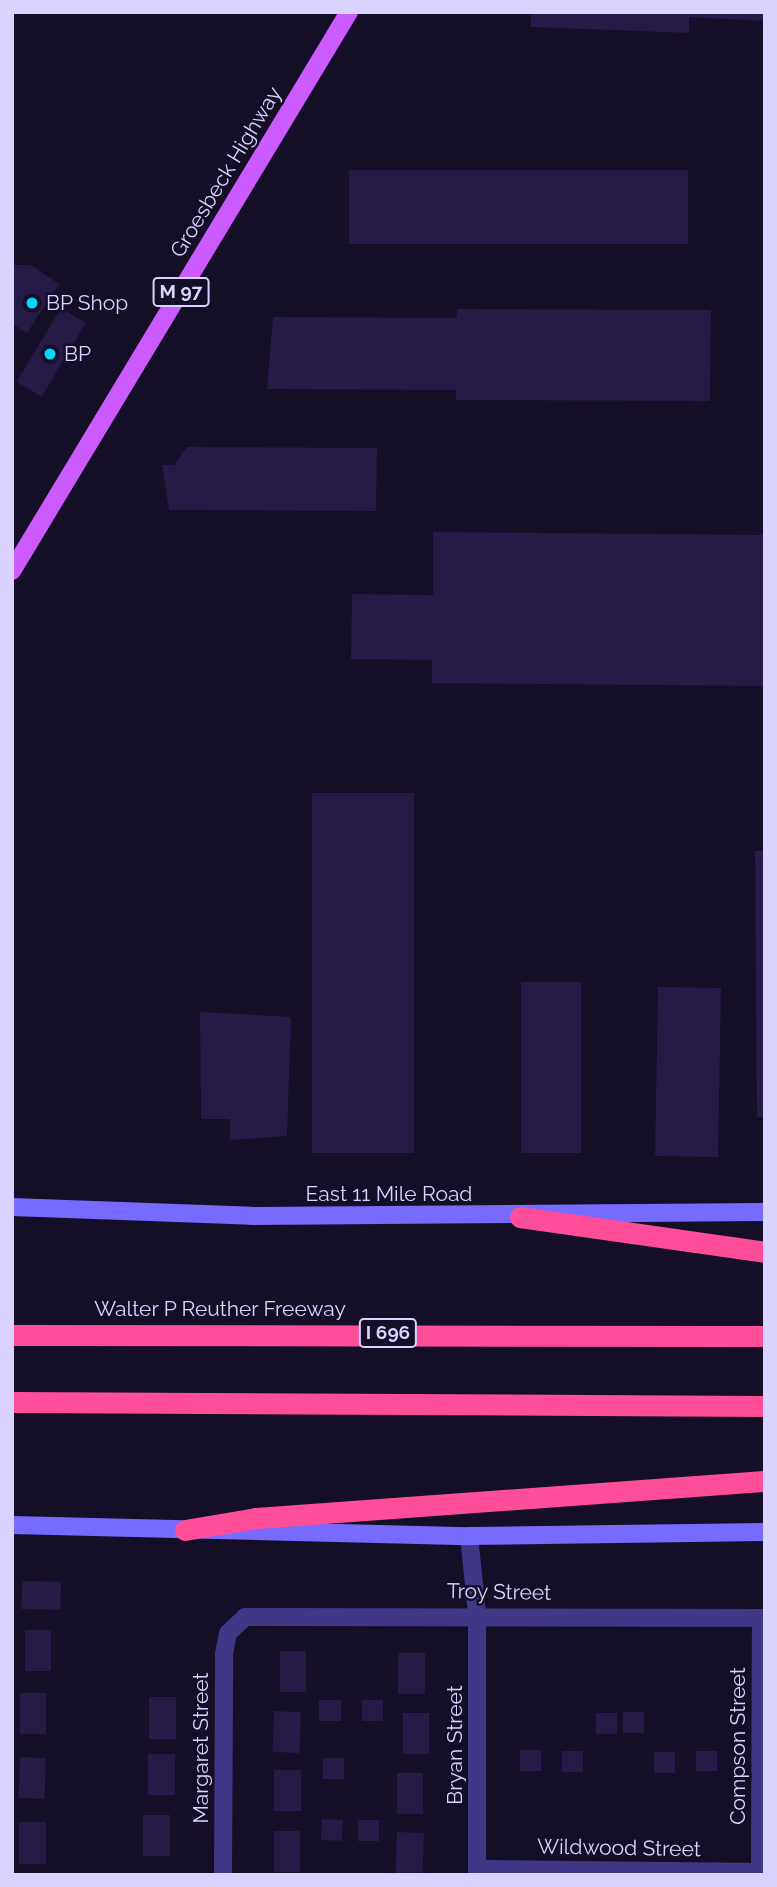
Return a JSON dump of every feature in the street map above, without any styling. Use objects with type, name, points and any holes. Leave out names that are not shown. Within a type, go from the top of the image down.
[{"type":"highway","points":[[520,1217],[765,1252]]},
{"type":"highway","name":"Walter P Reuther Freeway","points":[[12,1335],[765,1336]]},
{"type":"highway","points":[[12,1402],[765,1406]]},
{"type":"highway","points":[[186,1530],[256,1518],[765,1481]]},
{"type":"main road","name":"Groesbeck Highway","points":[[12,571],[349,12]]},
{"type":"main road","name":"East 11 Mile Road","points":[[12,1208],[520,1217],[570,1209],[765,1212]]},
{"type":"main road","points":[[12,1525],[469,1536],[765,1532]]},
{"type":"street","name":"Bryan Street","points":[[469,1536],[477,1614],[477,1872]]},
{"type":"street","name":"Troy Street","points":[[236,1624],[254,1614],[763,1618]]},
{"type":"street","name":"Compson Street","points":[[760,1874],[763,1618]]},
{"type":"street","name":"Margaret Street","points":[[223,1875],[224,1654],[236,1624]]},
{"type":"street","name":"Wildwood Street","points":[[477,1872],[760,1874]]},
{"type":"building","points":[[531,12],[765,12],[765,21],[689,17],[689,33],[531,27]]},
{"type":"building","points":[[349,170],[688,170],[688,244],[349,244]]},
{"type":"building","points":[[12,265],[31,265],[59,284],[27,333],[12,324]]},
{"type":"building","points":[[61,308],[86,323],[42,397],[17,382]]},
{"type":"building","points":[[457,309],[711,310],[710,401],[456,400],[456,390],[267,389],[273,317],[457,318]]},
{"type":"building","points":[[187,447],[377,448],[376,511],[169,510],[162,465],[174,465]]},
{"type":"building","points":[[433,532],[765,535],[765,686],[432,683],[432,660],[351,659],[352,594],[433,595]]},
{"type":"building","points":[[312,793],[414,793],[414,1153],[312,1153]]},
{"type":"building","points":[[755,851],[765,851],[765,1117],[757,1117]]},
{"type":"building","points":[[521,982],[581,982],[581,1153],[521,1153]]},
{"type":"building","points":[[658,987],[721,988],[718,1157],[655,1156]]},
{"type":"building","points":[[200,1012],[291,1017],[287,1136],[230,1140],[230,1119],[201,1119]]},
{"type":"building","points":[[22,1581],[61,1582],[61,1610],[22,1609]]},
{"type":"building","points":[[25,1630],[51,1630],[51,1671],[25,1671]]},
{"type":"building","points":[[280,1651],[306,1651],[306,1692],[280,1692]]},
{"type":"building","points":[[398,1653],[425,1653],[425,1694],[398,1694]]},
{"type":"building","points":[[20,1693],[46,1693],[46,1734],[20,1734]]},
{"type":"building","points":[[149,1697],[176,1697],[176,1739],[149,1739]]},
{"type":"building","points":[[319,1700],[341,1700],[341,1721],[319,1721]]},
{"type":"building","points":[[362,1700],[383,1700],[383,1721],[362,1721]]},
{"type":"building","points":[[274,1711],[301,1712],[300,1753],[273,1752]]},
{"type":"building","points":[[623,1712],[644,1712],[644,1733],[623,1733]]},
{"type":"building","points":[[403,1713],[429,1713],[429,1754],[403,1754]]},
{"type":"building","points":[[596,1713],[617,1713],[617,1734],[596,1734]]},
{"type":"building","points":[[520,1750],[541,1750],[541,1771],[520,1771]]},
{"type":"building","points":[[562,1751],[583,1751],[583,1772],[562,1772]]},
{"type":"building","points":[[696,1751],[717,1751],[717,1771],[696,1771]]},
{"type":"building","points":[[654,1752],[675,1752],[675,1773],[654,1773]]},
{"type":"building","points":[[148,1754],[175,1754],[175,1795],[148,1795]]},
{"type":"building","points":[[20,1757],[46,1758],[45,1799],[19,1798]]},
{"type":"building","points":[[323,1758],[344,1758],[344,1779],[323,1779]]},
{"type":"building","points":[[274,1770],[301,1770],[301,1811],[274,1811]]},
{"type":"building","points":[[397,1773],[423,1773],[423,1814],[397,1814]]},
{"type":"building","points":[[143,1815],[170,1815],[170,1856],[143,1856]]},
{"type":"building","points":[[322,1819],[343,1820],[342,1841],[321,1840]]},
{"type":"building","points":[[358,1820],[379,1820],[379,1841],[358,1841]]},
{"type":"building","points":[[19,1822],[46,1822],[46,1864],[19,1864]]},
{"type":"building","points":[[274,1831],[300,1831],[300,1872],[274,1872]]},
{"type":"building","points":[[397,1832],[424,1833],[423,1874],[396,1873]]},
{"type":"place","name":"BP Shop","points":[[32,303]]},
{"type":"place","name":"BP","points":[[50,354]]}]
